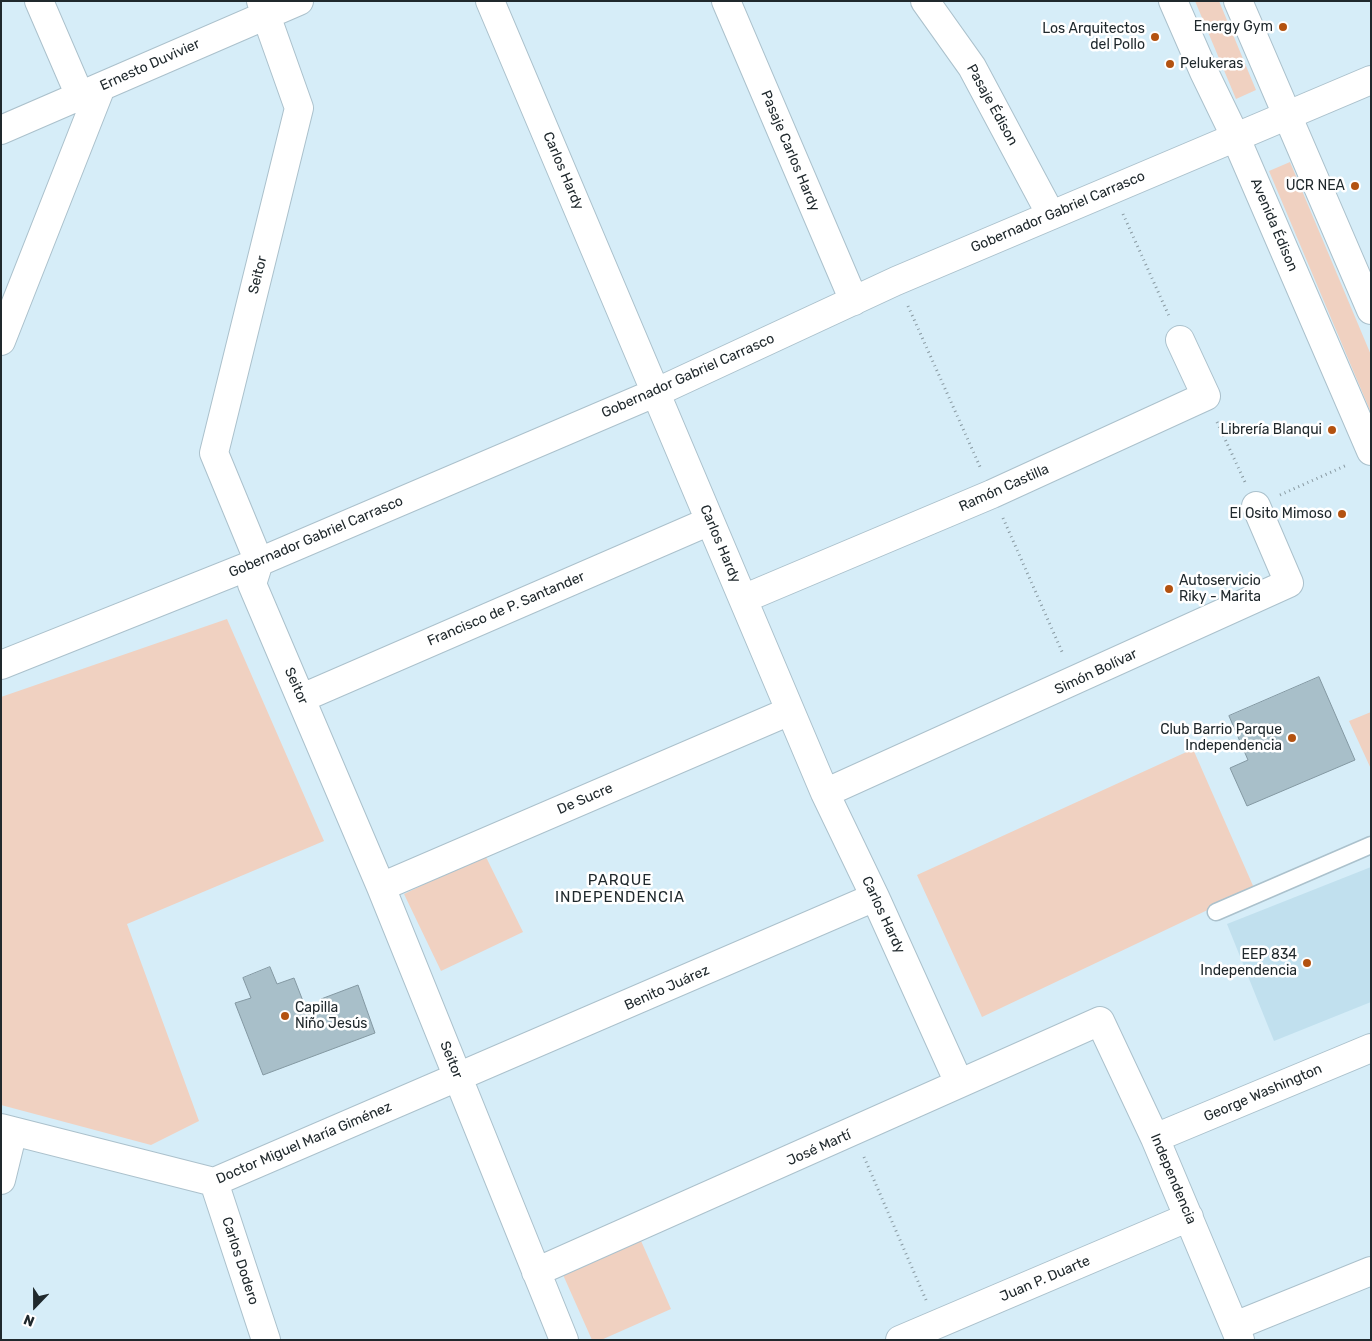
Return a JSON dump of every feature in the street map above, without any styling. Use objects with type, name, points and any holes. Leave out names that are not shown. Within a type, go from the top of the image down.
[{"type":"street","points":[[1,341],[91,92],[39,1]]},
{"type":"street","name":"Ernesto Duvivier","points":[[1,130],[91,92],[264,8],[298,1]]},
{"type":"street","name":"Carlos Hardy","points":[[490,1],[825,793],[875,897],[959,1083]]},
{"type":"street","name":"Pasaje Carlos Hardy","points":[[726,1],[854,301]]},
{"type":"street","name":"Pasaje Édison","points":[[925,1],[972,67],[1051,215]]},
{"type":"street","name":"Avenida Édison","points":[[1174,1],[1204,72],[1235,136],[1362,457]]},
{"type":"street","points":[[1238,1],[1371,310]]},
{"type":"street","name":"Seitor","points":[[264,8],[299,108],[214,453],[259,562],[252,584],[381,887],[564,1340]]},
{"type":"street","name":"Gobernador Gabriel Carrasco","points":[[1,665],[259,562],[657,392],[854,301],[1051,215],[1371,80]]},
{"type":"street","points":[[1180,340],[1206,396]]},
{"type":"street","name":"Ramón Castilla","points":[[743,599],[992,494],[1206,396]]},
{"type":"street","name":"Simón Bolívar","points":[[825,793],[1289,583],[1256,506]]},
{"type":"street","name":"Francisco de P. Santander","points":[[302,698],[710,521]]},
{"type":"street","name":"De Sucre","points":[[381,887],[790,711]]},
{"type":"street","name":"Benito Juárez","points":[[459,1078],[875,897]]},
{"type":"street","name":"José Martí","points":[[536,1272],[1100,1021]]},
{"type":"street","name":"Independencia","points":[[1100,1021],[1155,1138],[1237,1333]]},
{"type":"street","name":"George Washington","points":[[1155,1138],[1371,1048]]},
{"type":"street","name":"Doctor Miguel María Giménez","points":[[7,1130],[214,1182],[459,1078]]},
{"type":"street","points":[[1,1180],[7,1130]]},
{"type":"street","name":"Carlos Dodero","points":[[214,1182],[266,1340]]},
{"type":"street","name":"Juan P. Duarte","points":[[900,1340],[1189,1217]]},
{"type":"street","points":[[1237,1333],[1371,1271]]},
{"type":"lane","points":[[1216,912],[1371,845]]},
{"type":"path","points":[[1112,189],[1180,340]]},
{"type":"path","points":[[1206,396],[1256,506],[1362,457]]},
{"type":"path","points":[[853,1132],[937,1324]]},
{"type":"shaded area","points":[[1195,1],[1219,1],[1256,90],[1236,99]]},
{"type":"shaded area","points":[[1290,162],[1371,355],[1371,413],[1269,171]]},
{"type":"shaded area","points":[[227,619],[324,841],[127,924],[199,1121],[151,1145],[1,1105],[1,697]]},
{"type":"shaded area","points":[[1371,712],[1371,769],[1349,721]]},
{"type":"shaded area","points":[[1193,749],[1254,888],[982,1017],[917,875]]},
{"type":"shaded area","points":[[485,855],[523,932],[441,971],[404,894]]},
{"type":"shaded area","name":"EEP 834 Independencia","points":[[1371,867],[1371,1002],[1274,1041],[1227,924]]},
{"type":"shaded area","points":[[638,1234],[671,1309],[601,1340],[592,1340],[560,1268]]},
{"type":"building","name":"Club Barrio Parque Independencia","points":[[1319,677],[1355,760],[1247,806],[1230,768],[1248,760],[1229,716]]},
{"type":"building","points":[[270,967],[277,984],[294,978],[308,1014],[324,1008],[321,999],[358,985],[375,1033],[263,1075],[235,1003],[251,998],[243,978]]},
{"type":"place","name":"Energy Gym","points":[[1283,27]]},
{"type":"place","name":"Los Arquitectos del Pollo","points":[[1155,37]]},
{"type":"place","name":"Pelukeras","points":[[1170,64]]},
{"type":"place","name":"UCR NEA","points":[[1355,186]]},
{"type":"place","name":"Librería Blanqui","points":[[1332,430]]},
{"type":"place","name":"El Osito Mimoso","points":[[1342,514]]},
{"type":"place","name":"Autoservicio Riky - Marita","points":[[1169,589]]},
{"type":"place","name":"Club Barrio Parque Independencia","points":[[1292,738]]},
{"type":"place","name":"EEP 834 Independencia","points":[[1307,963]]},
{"type":"place","name":"Capilla Niño Jesús","points":[[285,1016]]},
{"type":"district","name":"PARQUE INDEPENDENCIA","points":[[620,890]]}]
